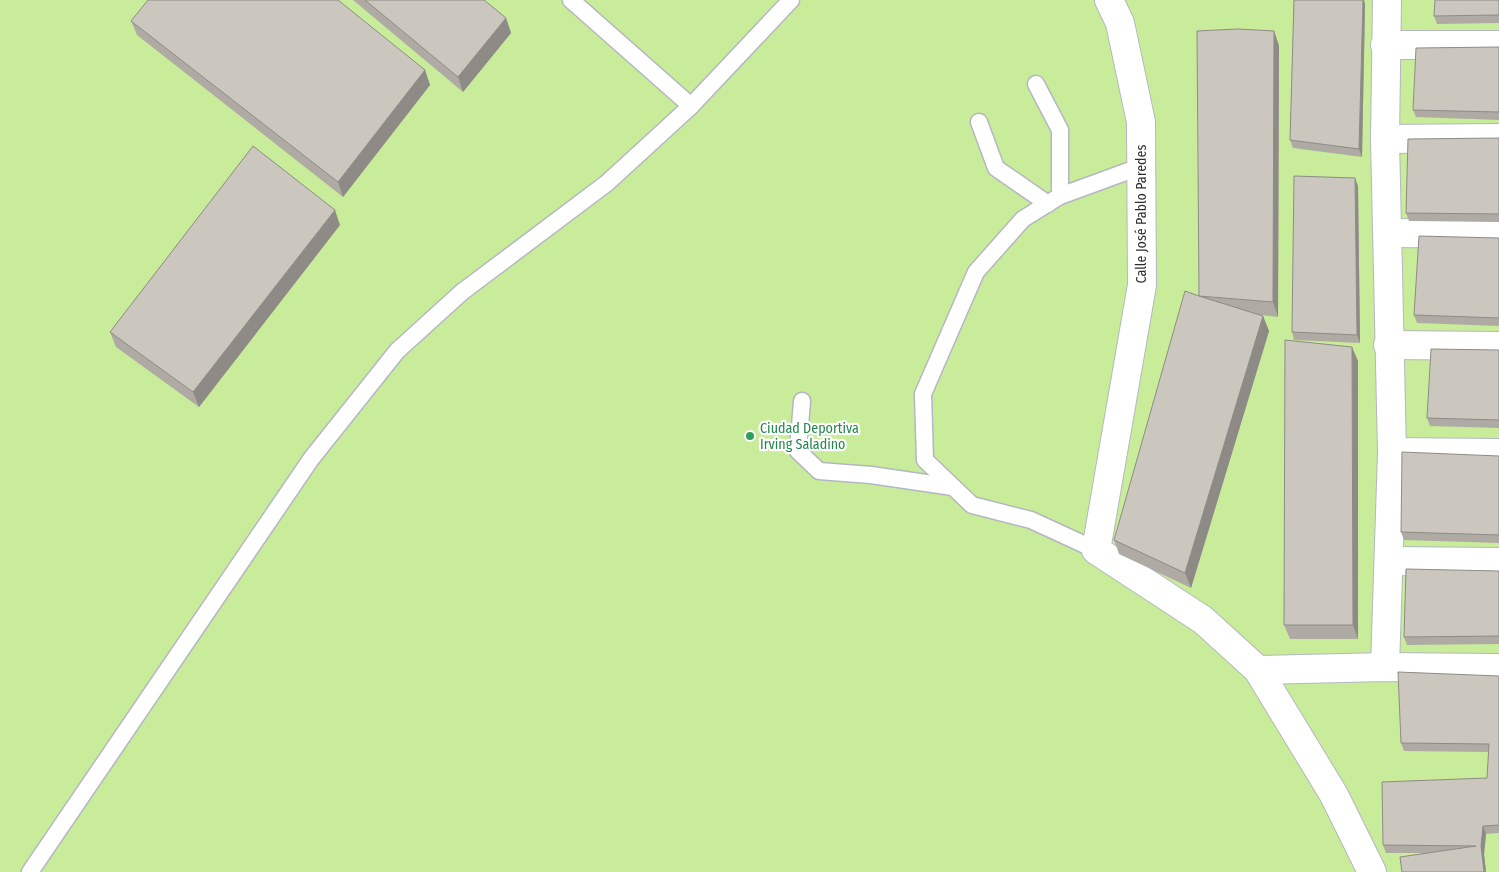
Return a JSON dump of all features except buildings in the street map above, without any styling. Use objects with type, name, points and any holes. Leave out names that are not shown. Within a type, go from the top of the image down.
[{"type":"street","name":"Calle José Pablo Paredes","points":[[1096,550],[1142,285],[1141,122],[1136,88],[1120,23],[1109,0]]},
{"type":"street","points":[[1385,667],[1392,452],[1388,345],[1388,233],[1385,139],[1387,0]]},
{"type":"street","points":[[1385,45],[1499,45]]},
{"type":"street","points":[[1385,139],[1499,138]]},
{"type":"street","points":[[1388,233],[1499,234]]},
{"type":"street","points":[[1388,345],[1499,346]]},
{"type":"street","points":[[1392,452],[1499,454]]},
{"type":"street","points":[[1096,550],[1203,620],[1258,670],[1334,795],[1372,872]]},
{"type":"street","points":[[1389,561],[1499,562]]},
{"type":"street","points":[[1258,670],[1385,667],[1499,668]]},
{"type":"lane","points":[[571,0],[691,106]]},
{"type":"lane","points":[[30,872],[311,459],[397,350],[462,292],[607,183],[691,106],[791,0]]},
{"type":"lane","points":[[1036,84],[1060,130],[1054,200]]},
{"type":"lane","points":[[979,122],[996,168],[1054,200]]},
{"type":"lane","points":[[1096,550],[1031,520],[972,505],[925,460],[923,394],[976,272],[1023,219],[1054,200],[1142,166]]},
{"type":"lane","points":[[802,401],[798,451],[820,471],[953,487]]},
{"type":"green space","name":"Ciudad Deportiva Irving Saladino","points":[[0,0],[1499,0],[1499,872],[0,872]]},
{"type":"place","name":"Ciudad Deportiva Irving Saladino","points":[[750,436]]}]
